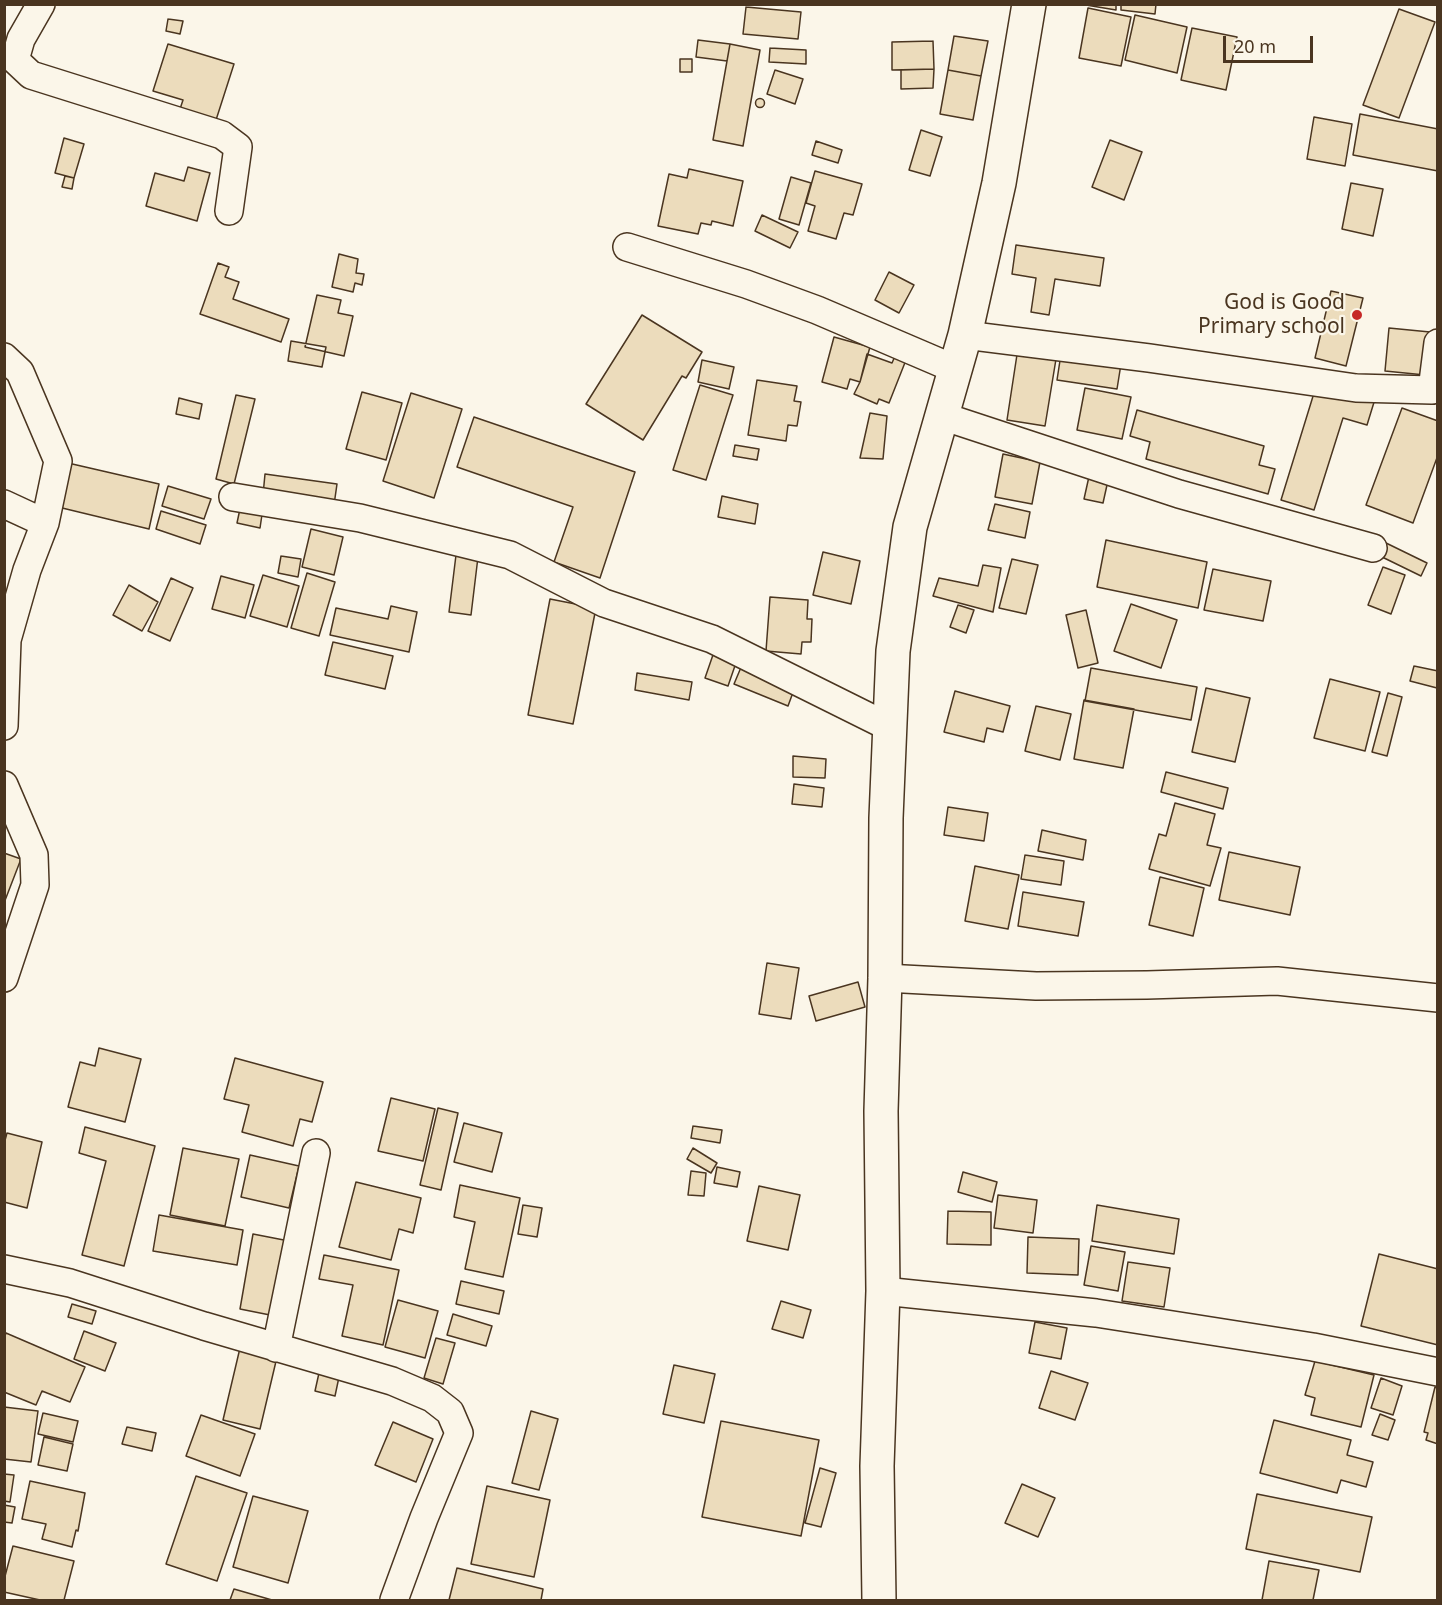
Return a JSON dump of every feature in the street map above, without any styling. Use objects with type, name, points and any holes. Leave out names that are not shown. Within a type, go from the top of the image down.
[{"type":"street","points":[[41,4],[21,39],[15,60],[31,75],[222,135],[238,147],[229,211]]},
{"type":"street","points":[[879,1600],[877,1466],[883,1291],[881,1111],[885,978],[885,818],[893,651],[910,527],[965,335],[999,183],[1029,4]]},
{"type":"street","points":[[627,247],[746,284],[817,310],[955,369]]},
{"type":"street","points":[[965,335],[1149,357],[1356,388],[1432,390],[1437,343]]},
{"type":"street","points":[[4,357],[20,372],[58,461],[45,523],[27,570],[7,640],[4,726]]},
{"type":"street","points":[[942,416],[1179,494],[1373,548]]},
{"type":"street","points":[[233,497],[360,518],[510,555],[604,603],[712,639],[889,727]]},
{"type":"street","points":[[4,504],[45,523]]},
{"type":"street","points":[[4,785],[34,855],[35,885],[4,978]]},
{"type":"street","points":[[885,978],[1036,986],[1146,986],[1277,981],[1437,998]]},
{"type":"street","points":[[276,1348],[316,1153]]},
{"type":"street","points":[[4,1269],[70,1283],[276,1348],[392,1381],[432,1398],[450,1412],[459,1433],[394,1600]]},
{"type":"street","points":[[883,1291],[1095,1313],[1313,1347],[1437,1372]]},
{"type":"building","points":[[1080,4],[1116,4],[1116,10]]},
{"type":"building","points":[[1121,4],[1156,4],[1155,14],[1121,10]]},
{"type":"building","points":[[746,7],[801,12],[798,39],[743,34]]},
{"type":"building","points":[[1088,8],[1131,17],[1121,66],[1079,58]]},
{"type":"building","points":[[1399,9],[1435,22],[1399,118],[1363,105]]},
{"type":"building","points":[[1135,15],[1187,27],[1177,73],[1125,60]]},
{"type":"building","points":[[168,19],[183,21],[180,34],[166,31]]},
{"type":"building","points":[[1192,28],[1237,37],[1226,90],[1181,80]]},
{"type":"building","points":[[954,36],[988,41],[981,76],[948,70]]},
{"type":"building","points":[[698,40],[730,44],[727,61],[696,57]]},
{"type":"building","points":[[933,41],[934,69],[892,70],[892,42]]},
{"type":"building","points":[[168,44],[234,64],[216,120],[180,109],[183,100],[153,91]]},
{"type":"building","points":[[730,44],[760,50],[743,146],[713,140]]},
{"type":"building","points":[[770,48],[806,50],[806,64],[769,62]]},
{"type":"building","points":[[680,59],[692,59],[692,72],[680,72]]},
{"type":"building","points":[[934,69],[933,88],[901,89],[901,70]]},
{"type":"building","points":[[775,70],[803,79],[795,104],[767,94]]},
{"type":"building","points":[[948,70],[981,76],[973,120],[940,114]]},
{"type":"building","points":[[760,98],[765,103],[760,108],[755,103]]},
{"type":"building","points":[[1360,114],[1438,129],[1438,171],[1353,155]]},
{"type":"building","points":[[1314,117],[1352,124],[1345,166],[1307,159]]},
{"type":"building","points":[[921,130],[942,137],[930,176],[909,170]]},
{"type":"building","points":[[64,138],[84,144],[74,178],[55,173]]},
{"type":"building","points":[[1110,140],[1142,152],[1124,200],[1092,187]]},
{"type":"building","points":[[816,141],[842,150],[838,163],[812,155]]},
{"type":"building","points":[[188,167],[210,173],[197,221],[146,206],[155,173],[184,181]]},
{"type":"building","points":[[689,169],[743,181],[733,226],[712,221],[711,225],[701,223],[698,234],[658,226],[669,174],[687,178]]},
{"type":"building","points":[[815,171],[862,184],[853,215],[844,213],[836,239],[808,231],[815,206],[806,203]]},
{"type":"building","points":[[65,176],[74,178],[72,189],[62,187]]},
{"type":"building","points":[[791,177],[811,183],[799,225],[779,219]]},
{"type":"building","points":[[1351,183],[1383,189],[1373,236],[1342,229]]},
{"type":"building","points":[[762,215],[798,232],[790,248],[755,231]]},
{"type":"building","points":[[1016,245],[1104,258],[1100,286],[1055,279],[1049,315],[1031,312],[1036,278],[1012,274]]},
{"type":"building","points":[[339,254],[358,259],[356,273],[364,274],[362,285],[355,283],[353,292],[332,287]]},
{"type":"building","points":[[218,263],[229,267],[225,277],[239,282],[233,299],[289,319],[281,342],[200,314]]},
{"type":"building","points":[[889,272],[914,285],[899,313],[875,300]]},
{"type":"building","points":[[1331,291],[1363,298],[1346,366],[1315,358]]},
{"type":"building","points":[[317,295],[341,300],[338,313],[353,316],[344,356],[305,347]]},
{"type":"building","points":[[642,315],[702,352],[686,378],[682,376],[643,440],[586,404]]},
{"type":"building","points":[[1389,328],[1430,332],[1425,375],[1385,371]]},
{"type":"building","points":[[834,337],[870,347],[860,382],[850,379],[847,389],[822,382]]},
{"type":"building","points":[[291,341],[326,347],[322,367],[288,361]]},
{"type":"building","points":[[1018,348],[1057,353],[1045,426],[1007,420]]},
{"type":"building","points":[[867,354],[892,363],[895,356],[906,360],[889,403],[879,399],[877,404],[854,394],[860,382]]},
{"type":"building","points":[[1061,354],[1121,364],[1117,389],[1057,380]]},
{"type":"building","points":[[702,360],[734,367],[729,389],[698,382]]},
{"type":"building","points":[[757,380],[797,386],[794,401],[801,402],[797,426],[788,425],[786,441],[748,435]]},
{"type":"building","points":[[700,385],[733,395],[706,480],[673,470]]},
{"type":"building","points":[[1085,388],[1131,397],[1122,439],[1077,430]]},
{"type":"building","points":[[1332,388],[1375,399],[1367,425],[1343,418],[1314,510],[1281,500],[1314,393],[1329,398]]},
{"type":"building","points":[[362,392],[402,403],[386,460],[346,449]]},
{"type":"building","points":[[411,393],[462,409],[434,498],[383,481]]},
{"type":"building","points":[[236,395],[255,399],[234,484],[216,479]]},
{"type":"building","points":[[179,398],[202,404],[199,419],[176,414]]},
{"type":"building","points":[[1402,408],[1438,421],[1438,455],[1413,523],[1366,505]]},
{"type":"building","points":[[1137,410],[1264,446],[1259,465],[1275,469],[1268,494],[1146,459],[1150,442],[1130,436]]},
{"type":"building","points":[[870,413],[887,416],[883,459],[860,458]]},
{"type":"building","points":[[474,417],[635,472],[600,578],[554,562],[573,507],[457,467]]},
{"type":"building","points":[[735,445],[759,449],[757,460],[733,456]]},
{"type":"building","points":[[1003,454],[1040,462],[1032,504],[995,497]]},
{"type":"building","points":[[68,463],[159,484],[149,529],[58,507]]},
{"type":"building","points":[[1090,472],[1109,476],[1103,503],[1084,499]]},
{"type":"building","points":[[265,474],[337,484],[334,505],[263,495]]},
{"type":"building","points":[[168,486],[211,499],[204,519],[162,506]]},
{"type":"building","points":[[722,496],[758,504],[755,524],[718,517]]},
{"type":"building","points":[[241,504],[263,508],[260,528],[237,523]]},
{"type":"building","points":[[995,504],[1030,512],[1025,538],[988,530]]},
{"type":"building","points":[[161,511],[206,525],[200,544],[156,529]]},
{"type":"building","points":[[311,529],[343,537],[334,575],[302,567]]},
{"type":"building","points":[[1106,540],[1207,562],[1198,608],[1097,587]]},
{"type":"building","points":[[1384,542],[1427,563],[1421,576],[1378,555]]},
{"type":"building","points":[[823,552],[860,561],[851,604],[813,595]]},
{"type":"building","points":[[456,555],[478,557],[471,615],[449,612]]},
{"type":"building","points":[[281,556],[301,559],[298,577],[278,573]]},
{"type":"building","points":[[1012,559],[1038,565],[1026,614],[999,608]]},
{"type":"building","points":[[983,565],[1001,568],[993,612],[933,596],[939,578],[978,586]]},
{"type":"building","points":[[1383,567],[1405,575],[1391,614],[1368,605]]},
{"type":"building","points":[[1213,569],[1271,581],[1263,621],[1204,610]]},
{"type":"building","points":[[307,573],[335,582],[319,636],[291,628]]},
{"type":"building","points":[[263,575],[299,586],[287,627],[250,616]]},
{"type":"building","points":[[221,576],[254,585],[245,618],[212,609]]},
{"type":"building","points":[[171,578],[193,588],[170,641],[148,631]]},
{"type":"building","points":[[129,585],[158,602],[142,631],[113,615]]},
{"type":"building","points":[[770,597],[808,600],[807,619],[812,619],[811,642],[802,642],[801,654],[766,651]]},
{"type":"building","points":[[550,599],[596,608],[573,724],[528,715]]},
{"type":"building","points":[[1131,604],[1177,620],[1161,668],[1114,651]]},
{"type":"building","points":[[958,605],[974,610],[966,633],[950,627]]},
{"type":"building","points":[[391,606],[417,612],[409,652],[330,635],[336,608],[388,619]]},
{"type":"building","points":[[1086,610],[1098,663],[1078,668],[1066,615]]},
{"type":"building","points":[[333,642],[393,656],[385,689],[325,675]]},
{"type":"building","points":[[715,649],[738,657],[728,686],[705,678]]},
{"type":"building","points":[[742,665],[795,687],[788,706],[734,684]]},
{"type":"building","points":[[1414,666],[1438,671],[1437,688],[1410,681]]},
{"type":"building","points":[[1091,668],[1197,687],[1191,720],[1085,701]]},
{"type":"building","points":[[637,673],[692,682],[689,700],[635,690]]},
{"type":"building","points":[[1330,679],[1380,692],[1365,751],[1314,738]]},
{"type":"building","points":[[1206,688],[1250,698],[1235,762],[1192,752]]},
{"type":"building","points":[[955,691],[1010,706],[1003,732],[987,728],[984,742],[944,732]]},
{"type":"building","points":[[1388,693],[1402,697],[1387,756],[1372,752]]},
{"type":"building","points":[[1084,700],[1134,709],[1123,768],[1074,759]]},
{"type":"building","points":[[1036,706],[1071,714],[1060,760],[1025,751]]},
{"type":"building","points":[[793,756],[826,759],[825,778],[793,777]]},
{"type":"building","points":[[1166,772],[1228,788],[1223,809],[1161,792]]},
{"type":"building","points":[[794,784],[824,788],[822,807],[792,804]]},
{"type":"building","points":[[1175,803],[1215,814],[1207,845],[1221,848],[1210,886],[1149,869],[1159,834],[1166,836]]},
{"type":"building","points":[[948,807],[988,813],[984,841],[944,835]]},
{"type":"building","points":[[1042,830],[1086,840],[1083,860],[1038,851]]},
{"type":"building","points":[[1229,852],[1300,867],[1290,915],[1219,900]]},
{"type":"building","points":[[4,853],[21,859],[4,903]]},
{"type":"building","points":[[1025,855],[1064,861],[1061,885],[1021,879]]},
{"type":"building","points":[[975,866],[1019,875],[1008,929],[965,921]]},
{"type":"building","points":[[1160,877],[1204,888],[1193,936],[1149,925]]},
{"type":"building","points":[[1023,892],[1084,902],[1078,936],[1018,926]]},
{"type":"building","points":[[767,963],[799,968],[791,1019],[759,1014]]},
{"type":"building","points":[[858,982],[865,1007],[816,1021],[809,996]]},
{"type":"building","points":[[99,1048],[141,1059],[125,1122],[68,1107],[80,1062],[95,1066]]},
{"type":"building","points":[[235,1058],[323,1082],[312,1122],[300,1119],[293,1146],[242,1132],[249,1105],[224,1099]]},
{"type":"building","points":[[391,1098],[435,1109],[423,1161],[378,1151]]},
{"type":"building","points":[[438,1108],[458,1113],[441,1190],[420,1185]]},
{"type":"building","points":[[464,1123],[502,1133],[492,1172],[454,1162]]},
{"type":"building","points":[[693,1126],[722,1130],[720,1143],[691,1138]]},
{"type":"building","points":[[85,1127],[155,1146],[124,1266],[82,1255],[106,1161],[79,1153]]},
{"type":"building","points":[[7,1133],[42,1142],[27,1208],[4,1202],[4,1144]]},
{"type":"building","points":[[183,1148],[239,1159],[225,1226],[170,1215]]},
{"type":"building","points":[[693,1148],[717,1163],[711,1173],[687,1159]]},
{"type":"building","points":[[250,1155],[299,1166],[289,1208],[241,1197]]},
{"type":"building","points":[[717,1167],[740,1172],[737,1187],[714,1183]]},
{"type":"building","points":[[691,1171],[706,1173],[704,1196],[688,1195]]},
{"type":"building","points":[[963,1172],[997,1182],[992,1202],[958,1192]]},
{"type":"building","points":[[356,1182],[421,1198],[413,1233],[399,1229],[391,1260],[339,1247]]},
{"type":"building","points":[[460,1185],[520,1198],[503,1277],[465,1269],[475,1222],[454,1217]]},
{"type":"building","points":[[759,1186],[800,1195],[788,1250],[747,1241]]},
{"type":"building","points":[[998,1195],[1037,1200],[1033,1233],[994,1228]]},
{"type":"building","points":[[523,1205],[542,1208],[537,1237],[518,1234]]},
{"type":"building","points":[[1097,1205],[1179,1219],[1174,1254],[1092,1241]]},
{"type":"building","points":[[948,1211],[991,1212],[991,1245],[947,1244]]},
{"type":"building","points":[[159,1215],[243,1230],[237,1265],[153,1251]]},
{"type":"building","points":[[253,1234],[289,1241],[275,1316],[240,1309]]},
{"type":"building","points":[[1028,1237],[1079,1239],[1078,1275],[1027,1273]]},
{"type":"building","points":[[1091,1246],[1125,1252],[1118,1291],[1084,1285]]},
{"type":"building","points":[[1379,1254],[1438,1269],[1438,1345],[1361,1326]]},
{"type":"building","points":[[324,1255],[399,1270],[383,1345],[342,1336],[353,1285],[319,1279]]},
{"type":"building","points":[[1128,1262],[1170,1268],[1164,1307],[1122,1301]]},
{"type":"building","points":[[461,1281],[504,1291],[499,1314],[456,1304]]},
{"type":"building","points":[[398,1300],[438,1311],[425,1358],[385,1347]]},
{"type":"building","points":[[781,1301],[811,1310],[803,1338],[772,1329]]},
{"type":"building","points":[[72,1304],[96,1311],[92,1324],[68,1317]]},
{"type":"building","points":[[453,1314],[492,1326],[486,1346],[447,1335]]},
{"type":"building","points":[[1035,1322],[1067,1328],[1061,1359],[1029,1353]]},
{"type":"building","points":[[84,1331],[116,1343],[105,1371],[74,1359]]},
{"type":"building","points":[[6,1333],[85,1367],[70,1402],[42,1391],[36,1405],[4,1392],[4,1338]]},
{"type":"building","points":[[436,1338],[455,1343],[443,1384],[424,1378]]},
{"type":"building","points":[[240,1348],[277,1357],[260,1429],[223,1420]]},
{"type":"building","points":[[1315,1361],[1374,1375],[1361,1427],[1311,1415],[1315,1398],[1305,1395]]},
{"type":"building","points":[[674,1365],[715,1374],[704,1423],[663,1414]]},
{"type":"building","points":[[1051,1371],[1088,1383],[1075,1420],[1039,1408]]},
{"type":"building","points":[[319,1373],[339,1377],[335,1396],[315,1391]]},
{"type":"building","points":[[1381,1378],[1402,1386],[1393,1415],[1371,1408]]},
{"type":"building","points":[[1435,1387],[1438,1388],[1438,1444],[1426,1440],[1428,1433],[1424,1432]]},
{"type":"building","points":[[4,1407],[38,1411],[31,1462],[4,1459]]},
{"type":"building","points":[[531,1411],[558,1419],[539,1490],[512,1483]]},
{"type":"building","points":[[43,1413],[78,1421],[73,1442],[38,1434]]},
{"type":"building","points":[[1380,1414],[1395,1420],[1388,1440],[1372,1435]]},
{"type":"building","points":[[201,1415],[255,1434],[240,1476],[186,1456]]},
{"type":"building","points":[[1274,1420],[1351,1440],[1347,1455],[1373,1462],[1366,1487],[1341,1480],[1337,1493],[1260,1473]]},
{"type":"building","points":[[721,1421],[819,1440],[801,1536],[702,1517]]},
{"type":"building","points":[[393,1422],[433,1439],[416,1482],[375,1465]]},
{"type":"building","points":[[127,1427],[156,1433],[152,1451],[122,1444]]},
{"type":"building","points":[[44,1437],[73,1444],[67,1471],[38,1465]]},
{"type":"building","points":[[820,1468],[836,1473],[821,1527],[805,1523]]},
{"type":"building","points":[[4,1474],[14,1475],[10,1502],[4,1501]]},
{"type":"building","points":[[196,1476],[247,1493],[217,1581],[166,1564]]},
{"type":"building","points":[[30,1481],[85,1493],[78,1531],[76,1530],[72,1547],[42,1539],[46,1524],[22,1519]]},
{"type":"building","points":[[1022,1484],[1055,1498],[1038,1537],[1005,1523]]},
{"type":"building","points":[[487,1486],[550,1500],[534,1577],[471,1564]]},
{"type":"building","points":[[1257,1494],[1372,1517],[1360,1572],[1246,1549]]},
{"type":"building","points":[[253,1496],[308,1511],[288,1583],[233,1567]]},
{"type":"building","points":[[4,1505],[15,1507],[12,1523],[4,1522]]},
{"type":"building","points":[[13,1546],[74,1561],[64,1600],[40,1600],[4,1592],[4,1580]]},
{"type":"building","points":[[1269,1561],[1319,1570],[1313,1600],[1262,1600]]},
{"type":"building","points":[[457,1568],[543,1589],[541,1600],[449,1600]]},
{"type":"building","points":[[234,1589],[272,1600],[230,1600]]},
{"type":"place","name":"God is Good Primary school","points":[[1357,315]]}]
